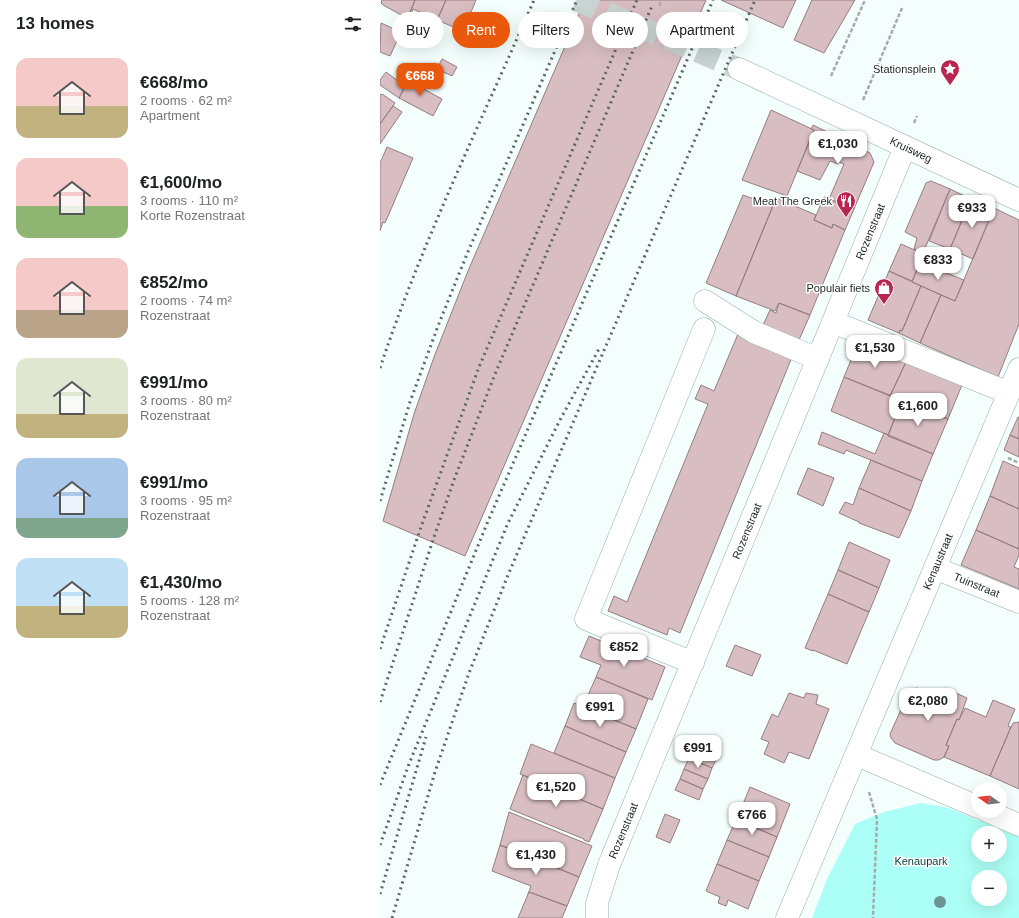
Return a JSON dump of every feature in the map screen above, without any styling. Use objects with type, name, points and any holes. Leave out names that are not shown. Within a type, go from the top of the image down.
[{"type":"street","name":"Kruisweg","points":[[739,69],[1019,200]]},
{"type":"street","name":"Rozenstraat","points":[[597,918],[597,903],[609,865],[905,147]]},
{"type":"street","points":[[706,301],[754,332],[818,359]]},
{"type":"street","points":[[833,322],[1009,393]]},
{"type":"street","points":[[693,663],[586,619],[704,329]]},
{"type":"street","name":"Kenaustraat","points":[[857,755],[1019,369]]},
{"type":"street","name":"Tuinstraat","points":[[935,568],[1019,602]]},
{"type":"street","points":[[787,918],[857,755],[971,804]]},
{"type":"street","points":[[1003,818],[1019,825]]},
{"type":"path","points":[[659,6],[662,0]]},
{"type":"path","points":[[831,76],[865,0]]},
{"type":"path","points":[[862,103],[902,8]]},
{"type":"path","points":[[857,755],[877,820],[874,918]]},
{"type":"green space","name":"Kenaupark","points":[[921,803],[949,808],[992,826],[971,826],[971,862],[1007,862],[1007,832],[1019,837],[1019,918],[812,918],[827,879],[855,824],[884,812]]},
{"type":"building","points":[[382,0],[415,0],[410,12],[396,12],[381,3]]},
{"type":"building","points":[[415,0],[446,0],[441,12],[420,12],[413,9],[410,12]]},
{"type":"building","points":[[446,0],[476,0],[471,12],[452,12],[452,26],[444,23],[444,12],[441,12]]},
{"type":"building","points":[[585,0],[706,0],[701,12],[656,12],[656,48],[685,48],[465,556],[383,521],[414,414],[434,357],[468,271],[564,48],[584,48],[584,12],[580,12]]},
{"type":"building","points":[[721,0],[796,0],[783,28]]},
{"type":"building","points":[[812,0],[855,0],[824,53],[794,40]]},
{"type":"building","points":[[381,23],[392,28],[392,48],[394,48],[390,56],[380,52]]},
{"type":"building","points":[[442,59],[457,67],[452,76],[437,69]]},
{"type":"building","points":[[386,72],[405,86],[399,98],[380,85],[380,80]]},
{"type":"building","points":[[411,76],[420,82],[418,86],[442,99],[433,116],[399,98]]},
{"type":"building","points":[[380,94],[395,103],[380,124]]},
{"type":"building","points":[[393,106],[402,112],[380,144],[380,124]]},
{"type":"building","points":[[771,110],[814,130],[787,196],[742,180]]},
{"type":"building","points":[[813,125],[870,153],[874,162],[854,209],[829,199],[844,164],[839,162],[838,164],[830,161],[820,180],[797,171],[814,130],[811,129]]},
{"type":"building","points":[[387,147],[413,158],[385,223],[383,222],[380,231],[380,163]]},
{"type":"building","points":[[931,181],[950,189],[923,253],[914,249],[917,238],[905,232],[926,183]]},
{"type":"building","points":[[950,189],[971,199],[950,249],[929,241]]},
{"type":"building","points":[[743,195],[773,206],[736,296],[706,283]]},
{"type":"building","points":[[824,197],[854,209],[845,230],[833,224],[832,228],[814,220]]},
{"type":"building","points":[[776,198],[816,215],[814,220],[832,228],[833,224],[845,230],[810,315],[779,303],[775,311],[736,296]]},
{"type":"building","points":[[971,199],[994,208],[973,259],[950,249]]},
{"type":"building","points":[[994,208],[1019,220],[1019,324],[998,377],[920,343],[941,295],[955,301]]},
{"type":"building","points":[[901,244],[919,252],[915,261],[920,263],[912,281],[889,271]]},
{"type":"building","points":[[919,262],[964,280],[955,301],[912,282],[920,263]]},
{"type":"building","points":[[889,271],[921,286],[902,331],[900,330],[899,333],[868,320]]},
{"type":"building","points":[[921,286],[941,295],[920,343],[899,333],[900,330],[902,331]]},
{"type":"building","points":[[779,303],[810,315],[799,340],[763,325],[770,310],[776,313]]},
{"type":"building","points":[[738,334],[792,357],[680,633],[669,628],[667,635],[608,611],[614,596],[627,602],[708,404],[695,399],[701,385],[714,391]]},
{"type":"building","points":[[858,343],[906,362],[890,396],[844,377]]},
{"type":"building","points":[[906,362],[962,385],[948,419],[890,396]]},
{"type":"building","points":[[844,377],[902,400],[888,435],[831,411]]},
{"type":"building","points":[[902,400],[948,419],[933,454],[888,436]]},
{"type":"building","points":[[1019,417],[1019,439],[1010,435]]},
{"type":"building","points":[[822,432],[875,454],[884,433],[933,454],[922,481],[846,450],[844,454],[818,444]]},
{"type":"building","points":[[1010,435],[1019,439],[1019,457],[1004,450]]},
{"type":"building","points":[[871,460],[922,481],[911,511],[859,488]]},
{"type":"building","points":[[1003,461],[1019,468],[1019,509],[990,496]]},
{"type":"building","points":[[808,468],[834,478],[823,506],[797,494]]},
{"type":"building","points":[[859,488],[911,511],[899,538],[859,523],[839,513],[845,502],[853,505]]},
{"type":"building","points":[[990,496],[1019,509],[1019,549],[976,530]]},
{"type":"building","points":[[976,530],[1019,549],[1019,555],[1014,567],[1019,569],[1019,589],[961,565]]},
{"type":"building","points":[[849,542],[890,560],[879,588],[838,570]]},
{"type":"building","points":[[838,570],[879,588],[869,612],[828,594]]},
{"type":"building","points":[[828,594],[869,612],[847,664],[805,648]]},
{"type":"building","points":[[589,636],[665,667],[652,700],[596,677],[601,665],[580,657]]},
{"type":"building","points":[[735,645],[761,655],[752,676],[726,666]]},
{"type":"building","points":[[596,677],[648,699],[636,729],[583,707]]},
{"type":"building","points":[[917,688],[941,697],[945,688],[967,698],[959,720],[957,719],[946,745],[949,746],[944,757],[939,760],[934,760],[895,743],[891,738],[890,734],[909,692]]},
{"type":"building","points":[[789,693],[804,698],[806,693],[818,695],[816,704],[829,709],[809,759],[789,752],[784,763],[764,754],[769,742],[761,739],[772,714],[778,717]]},
{"type":"building","points":[[993,700],[1015,709],[1008,726],[1011,727],[990,776],[944,757],[949,746],[946,745],[957,719],[959,720],[965,708],[986,717]]},
{"type":"building","points":[[574,703],[636,729],[626,752],[565,726]]},
{"type":"building","points":[[1019,722],[1019,789],[1007,784],[1007,782],[1003,782],[990,776],[1013,723]]},
{"type":"building","points":[[565,726],[626,752],[615,778],[554,753]]},
{"type":"building","points":[[696,740],[721,750],[712,768],[689,758]]},
{"type":"building","points":[[531,744],[615,778],[603,809],[520,774]]},
{"type":"building","points":[[689,758],[712,768],[708,779],[684,769]]},
{"type":"building","points":[[684,769],[708,779],[703,789],[680,779]]},
{"type":"building","points":[[523,775],[603,809],[589,842],[510,809]]},
{"type":"building","points":[[680,779],[703,789],[699,800],[675,790]]},
{"type":"building","points":[[750,787],[790,804],[777,837],[756,828],[759,821],[739,813]]},
{"type":"building","points":[[509,812],[592,846],[579,877],[500,845]]},
{"type":"building","points":[[739,813],[759,821],[756,828],[777,837],[769,857],[727,840]]},
{"type":"building","points":[[665,814],[680,820],[670,843],[656,837]]},
{"type":"building","points":[[727,840],[769,857],[759,881],[717,864]]},
{"type":"building","points":[[500,845],[579,877],[567,906],[529,892],[528,894],[531,886],[492,871]]},
{"type":"building","points":[[717,864],[759,881],[748,909],[728,900],[726,906],[718,903],[720,897],[706,891]]},
{"type":"building","points":[[529,892],[567,906],[562,918],[518,918]]},
{"type":"tunnel","points":[[576,0],[739,69]]},
{"type":"railway","points":[[380,368],[414,274],[433,228],[534,0]]},
{"type":"railway","points":[[380,501],[410,402],[438,326],[467,254],[577,0]]},
{"type":"railway","points":[[380,649],[421,527],[479,367],[637,0]]},
{"type":"railway","points":[[380,785],[486,526],[713,0]]},
{"type":"railway","points":[[392,918],[435,772],[469,673],[508,575],[755,0]]},
{"type":"railway","points":[[380,702],[434,537],[454,480],[495,374],[652,6]]},
{"type":"railway","points":[[380,845],[409,764],[508,523],[561,418],[599,349]]},
{"type":"railway","points":[[380,894],[426,737]]},
{"type":"place","name":"Stationsplein","points":[[950,86]]},
{"type":"place","name":"Meat The Greek","points":[[846,218]]},
{"type":"place","name":"Populair fiets","points":[[884,305]]}]
